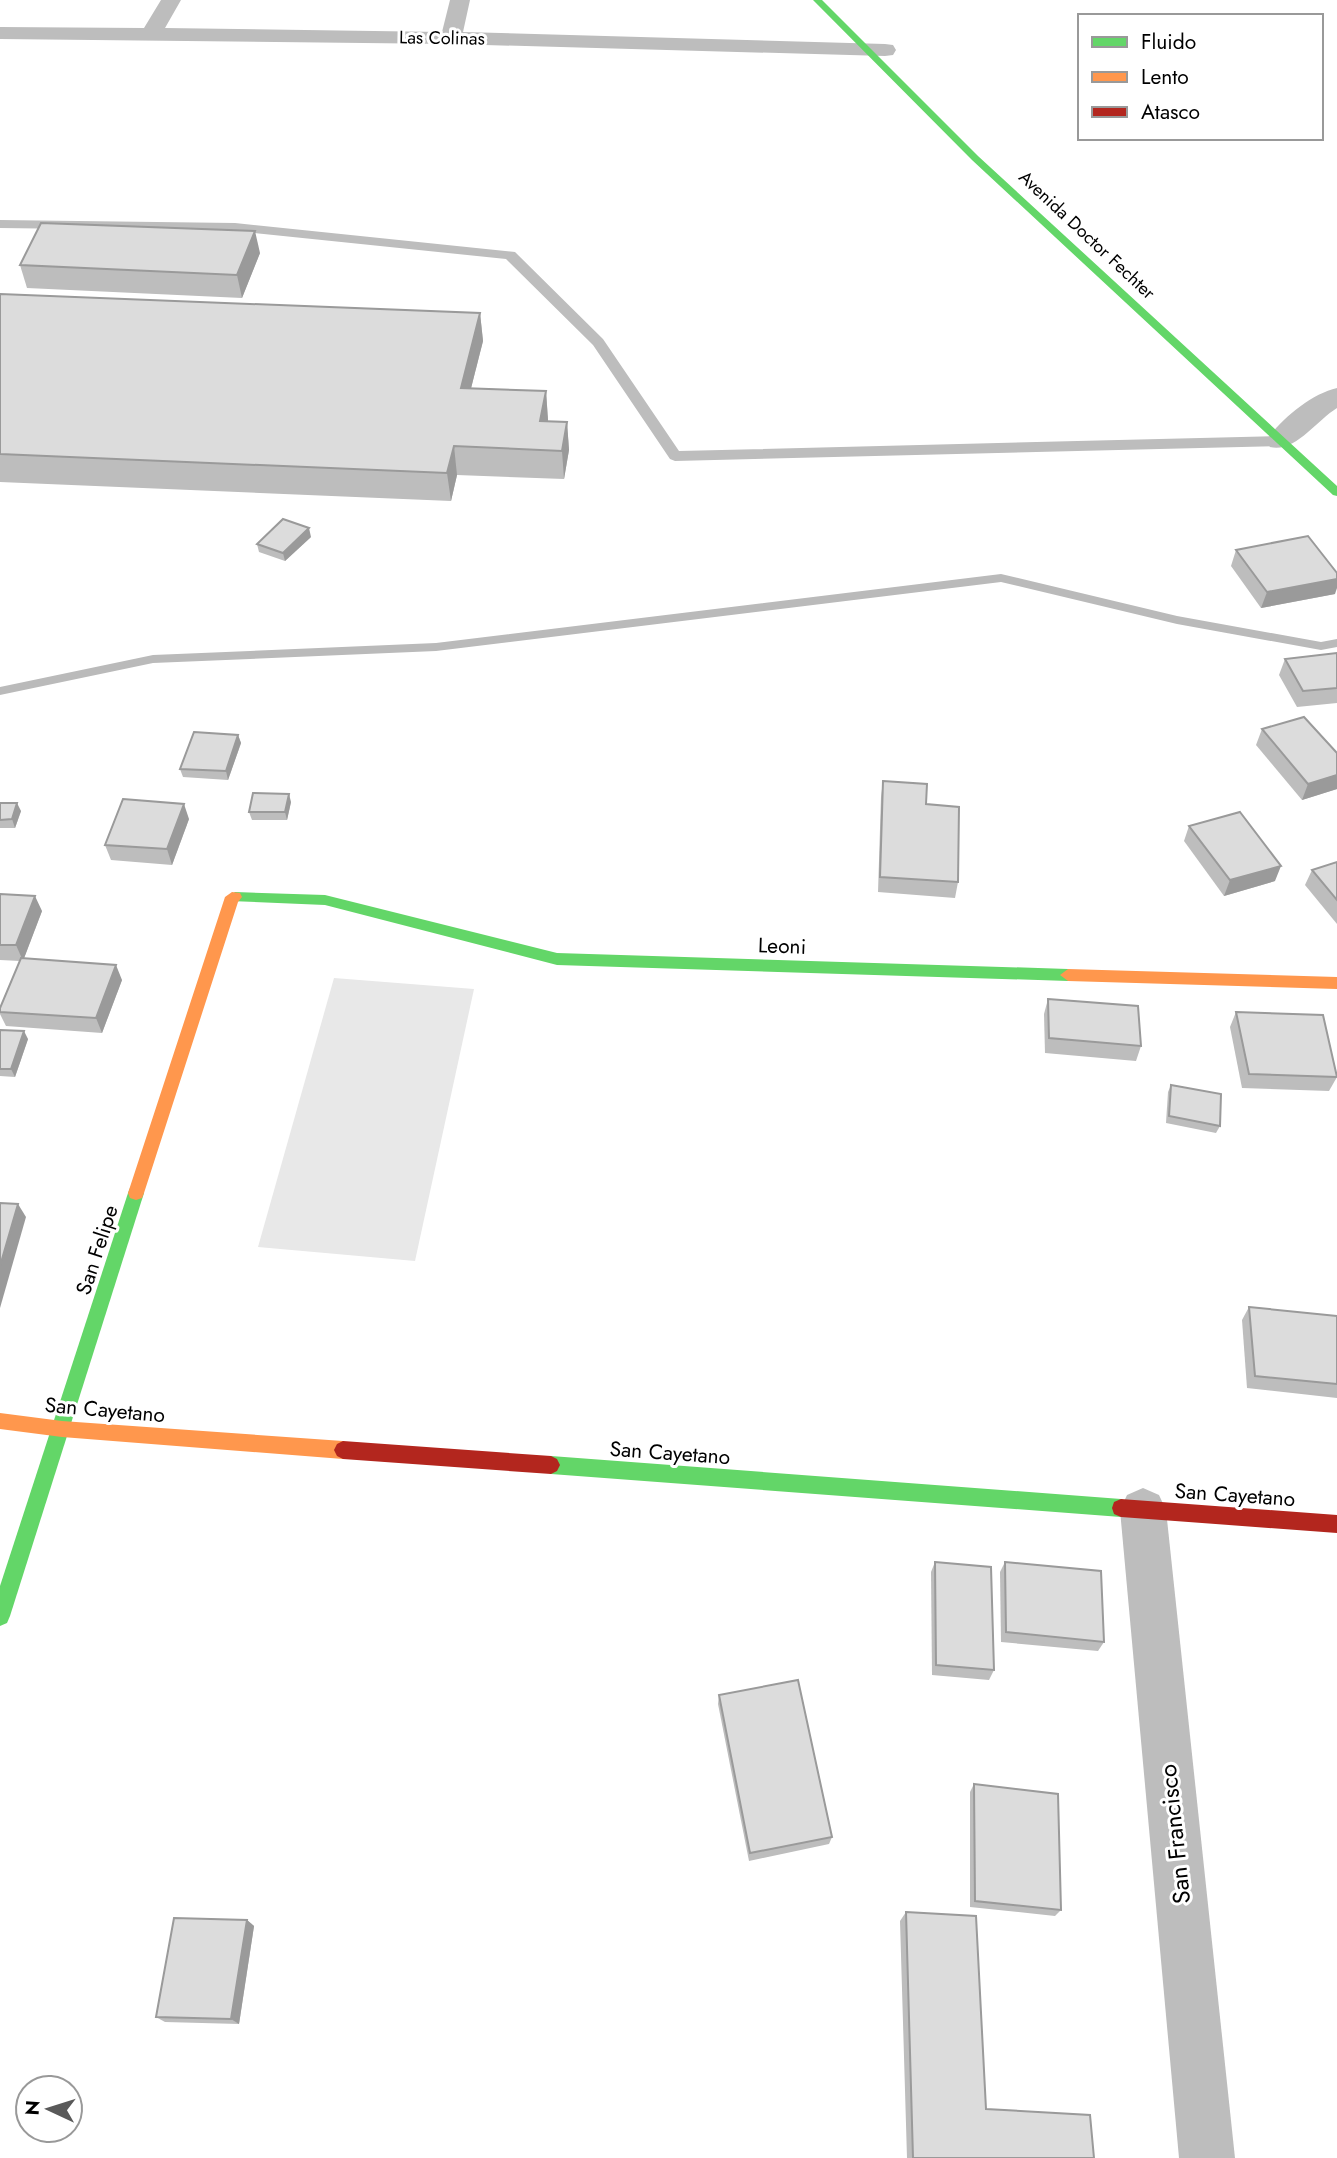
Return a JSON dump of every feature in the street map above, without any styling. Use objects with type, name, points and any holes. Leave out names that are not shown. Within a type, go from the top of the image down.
[{"type":"main road","name":"Avenida Doctor Fechter","points":[[817,0],[988,147],[1286,435],[1337,492]]},
{"type":"main road","name":"Avenida Doctor Fechter","points":[[837,0],[874,49],[975,158],[1286,435],[1337,470]]},
{"type":"main road","name":"Leoni","points":[[232,897],[325,900],[557,959],[1337,983]]},
{"type":"main road","name":"San Felipe","points":[[0,1616],[232,897]]},
{"type":"main road","name":"San Cayetano","points":[[0,1421],[62,1429],[1337,1524]]},
{"type":"street","points":[[151,35],[171,0]]},
{"type":"street","points":[[451,38],[460,0]]},
{"type":"street","name":"Las Colinas","points":[[0,33],[451,38],[874,49]]},
{"type":"street","points":[[1286,435],[1311,412],[1337,396]]},
{"type":"street","name":"San Francisco","points":[[1143,1510],[1207,2158]]},
{"type":"lane","points":[[0,225],[235,227],[510,255],[598,342],[676,456],[1286,435]]},
{"type":"shaded area","points":[[334,978],[474,989],[415,1261],[258,1247]]},
{"type":"building","points":[[41,223],[255,231],[237,275],[20,265]]},
{"type":"building","points":[[0,294],[480,313],[461,388],[546,391],[540,421],[567,422],[562,451],[454,446],[447,473],[0,454]]},
{"type":"building","points":[[283,519],[309,528],[283,553],[257,544]]},
{"type":"building","points":[[1308,536],[1337,573],[1337,579],[1267,592],[1236,550]]},
{"type":"building","points":[[1337,653],[1337,688],[1303,691],[1285,659]]},
{"type":"building","points":[[1304,717],[1337,753],[1337,775],[1308,784],[1262,729]]},
{"type":"building","points":[[194,732],[238,735],[226,771],[180,769]]},
{"type":"building","points":[[883,781],[927,784],[926,804],[959,807],[958,882],[880,877]]},
{"type":"building","points":[[253,793],[289,794],[285,812],[249,812]]},
{"type":"building","points":[[123,799],[184,804],[167,849],[105,845]]},
{"type":"building","points":[[0,803],[17,803],[12,819],[0,820]]},
{"type":"building","points":[[1240,812],[1281,866],[1230,880],[1189,826]]},
{"type":"building","points":[[1337,862],[1337,900],[1312,870]]},
{"type":"building","points":[[0,894],[35,896],[16,945],[0,945]]},
{"type":"building","points":[[21,958],[116,965],[96,1018],[0,1012]]},
{"type":"building","points":[[1048,999],[1138,1006],[1141,1046],[1049,1038]]},
{"type":"building","points":[[1236,1012],[1323,1015],[1337,1077],[1249,1074]]},
{"type":"building","points":[[0,1030],[24,1031],[11,1069],[0,1069]]},
{"type":"building","points":[[1171,1085],[1221,1094],[1220,1126],[1169,1116]]},
{"type":"building","points":[[0,1203],[18,1204],[0,1266]]},
{"type":"building","points":[[1249,1307],[1337,1316],[1337,1384],[1255,1376]]},
{"type":"building","points":[[935,1562],[991,1567],[994,1670],[936,1665]]},
{"type":"building","points":[[1005,1562],[1101,1571],[1104,1642],[1006,1632]]},
{"type":"building","points":[[798,1680],[832,1837],[750,1853],[719,1695]]},
{"type":"building","points":[[974,1784],[1058,1794],[1061,1910],[975,1901]]},
{"type":"building","points":[[906,1912],[976,1916],[986,2109],[1090,2115],[1094,2158],[913,2158]]},
{"type":"building","points":[[174,1918],[247,1920],[231,2019],[156,2017]]},
{"type":"waterway","points":[[0,691],[153,659],[436,647],[1001,578],[1177,620],[1321,646],[1337,643]]},
{"type":"traffic: fast","points":[[817,0],[975,158],[1337,492]]},
{"type":"traffic: fast","points":[[235,897],[325,900],[557,959],[1068,975]]},
{"type":"traffic: fast","points":[[0,1616],[136,1193]]},
{"type":"traffic: fast","points":[[551,1465],[1121,1508]]},
{"type":"traffic: slow","points":[[136,1193],[232,897],[235,897]]},
{"type":"traffic: slow","points":[[1068,975],[1337,983]]},
{"type":"traffic: slow","points":[[0,1421],[62,1429],[343,1450]]},
{"type":"traffic: jam","points":[[343,1450],[551,1465]]},
{"type":"traffic: jam","points":[[1121,1508],[1337,1524]]}]
